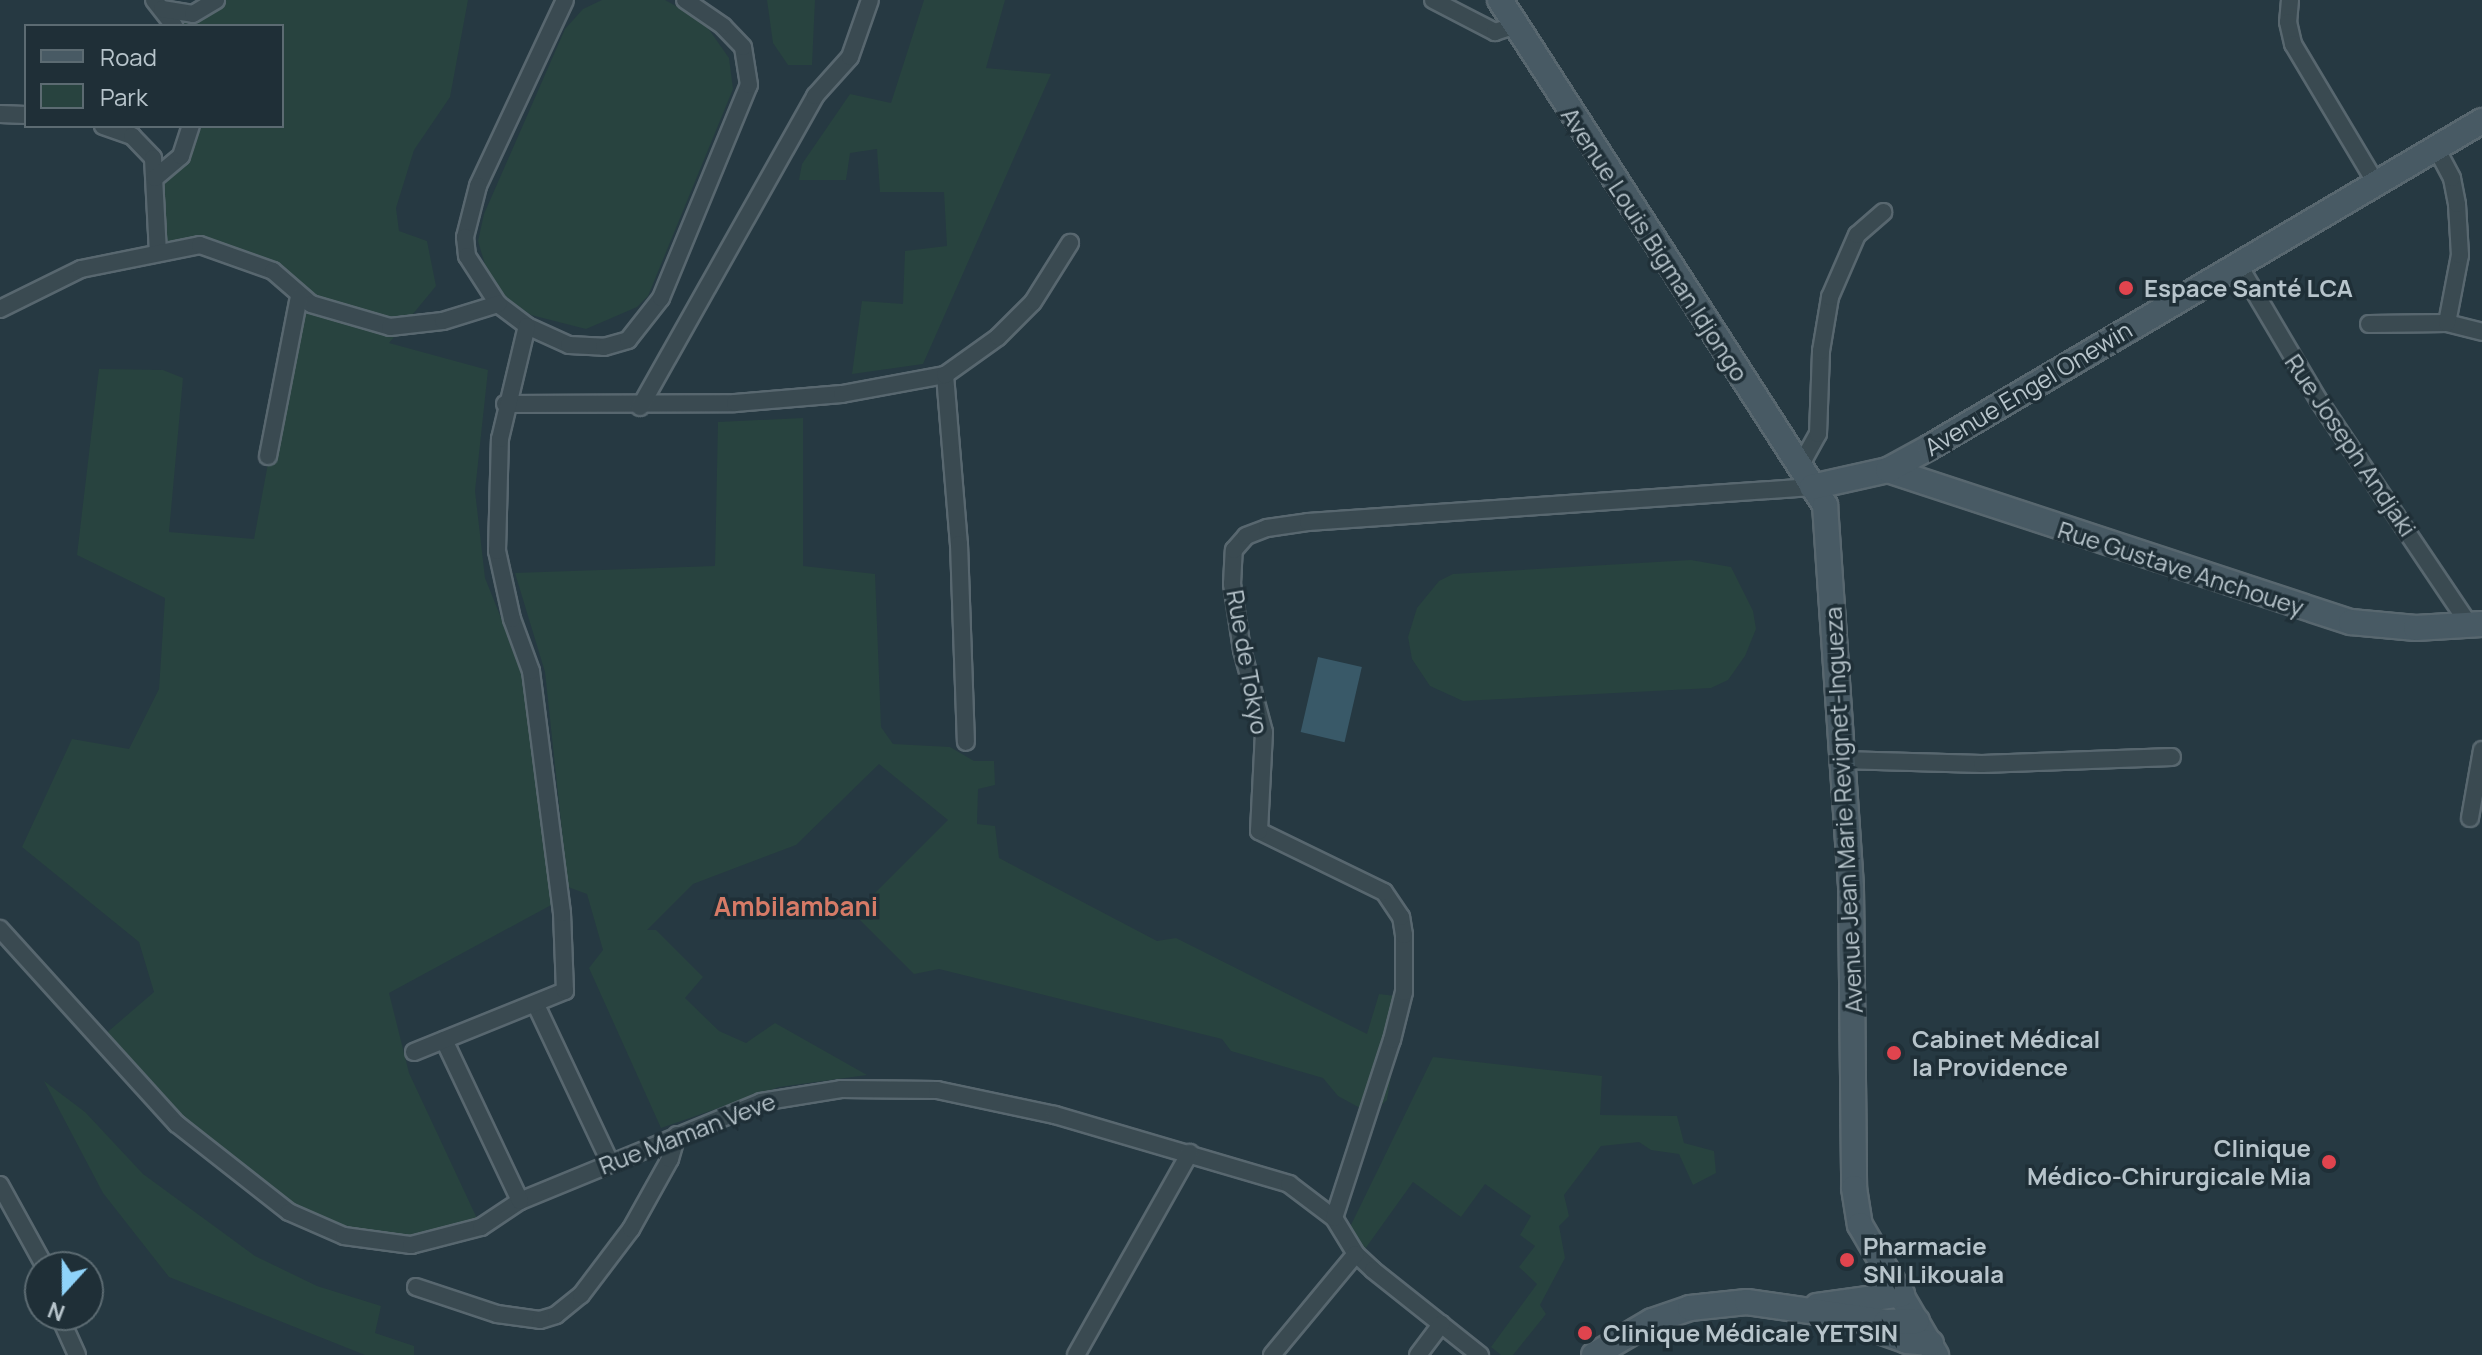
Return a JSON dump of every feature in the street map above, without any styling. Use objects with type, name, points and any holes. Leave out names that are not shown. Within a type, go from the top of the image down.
[{"type":"street","points":[[158,5],[193,14],[216,0]]},
{"type":"street","points":[[565,0],[469,213],[467,256],[498,304],[527,326],[569,345],[604,347],[628,340],[649,320],[675,271],[749,85],[743,47],[723,26],[685,0]]},
{"type":"street","points":[[640,407],[815,96],[850,57],[870,0]]},
{"type":"street","points":[[1433,0],[1495,32],[1516,25]]},
{"type":"street","name":"Avenue Louis Bigman Idjongo","points":[[1500,0],[1806,478]]},
{"type":"street","points":[[2290,0],[2288,22],[2293,44],[2376,183]]},
{"type":"street","points":[[158,5],[172,24]]},
{"type":"street","points":[[0,114],[24,115]]},
{"type":"street","name":"Avenue Engel Onewin","points":[[1806,478],[1888,470],[2482,121]]},
{"type":"street","points":[[108,128],[142,142],[153,158],[158,252]]},
{"type":"street","points":[[155,178],[181,156],[190,128]]},
{"type":"street","points":[[2436,148],[2452,178],[2457,204],[2460,255],[2447,323]]},
{"type":"street","points":[[1806,478],[1818,434],[1821,351],[1830,297],[1857,235],[1883,212]]},
{"type":"street","points":[[505,404],[640,407],[842,394],[945,375],[998,337],[1033,302],[1070,243]]},
{"type":"street","points":[[0,309],[81,269],[200,245],[273,271],[299,296],[390,327],[443,321],[498,304]]},
{"type":"street","name":"Rue Joseph Andjaki","points":[[2238,264],[2319,401],[2476,624]]},
{"type":"street","points":[[268,456],[299,296]]},
{"type":"street","points":[[2369,324],[2447,323],[2482,332]]},
{"type":"street","points":[[414,1052],[565,991],[562,913],[531,671],[512,619],[497,551],[505,404],[527,326]]},
{"type":"street","points":[[945,375],[959,544],[966,742]]},
{"type":"street","name":"Rue Gustave Anchouey","points":[[1888,470],[2333,617],[2397,627],[2476,624]]},
{"type":"street","name":"Avenue Jean Marie Revignet-Ingueza","points":[[1806,478],[1825,505],[1829,542],[1855,966],[1854,1188],[1860,1225],[1933,1349]]},
{"type":"street","name":"Rue de Tokyo","points":[[1334,1218],[1404,992],[1404,935],[1401,917],[1384,892],[1259,831],[1264,732],[1242,650],[1232,584],[1234,550],[1246,536],[1267,528],[1308,522],[1806,478]]},
{"type":"street","points":[[2470,818],[2482,750]]},
{"type":"street","points":[[1841,760],[1982,764],[2172,757]]},
{"type":"street","name":"Rue Maman Veve","points":[[0,929],[160,1107],[289,1212],[344,1236],[411,1245],[481,1227],[520,1201],[610,1162],[796,1093],[893,1086],[965,1094],[1190,1153],[1289,1184],[1334,1218],[1356,1254],[1480,1355]]},
{"type":"street","points":[[536,1005],[610,1162]]},
{"type":"street","points":[[444,1040],[520,1201]]},
{"type":"street","points":[[416,1287],[497,1314],[540,1320],[556,1315],[581,1295],[631,1229],[670,1159],[677,1135]]},
{"type":"street","points":[[1076,1355],[1190,1153]]},
{"type":"street","points":[[0,1185],[36,1251]]},
{"type":"street","points":[[1272,1355],[1356,1254]]},
{"type":"street","points":[[1839,1310],[1894,1285]]},
{"type":"street","points":[[1594,1355],[1652,1321],[1690,1308],[1747,1302],[1917,1321]]},
{"type":"street","points":[[1839,1310],[1897,1338],[1933,1349]]},
{"type":"street","points":[[1418,1355],[1441,1324]]},
{"type":"street","points":[[66,1331],[77,1355]]},
{"type":"green space","points":[[216,0],[468,0],[450,97],[414,150],[396,208],[399,231],[427,241],[436,286],[389,343],[488,370],[475,491],[485,578],[522,670],[553,904],[389,993],[409,1073],[481,1227],[411,1245],[344,1236],[289,1212],[196,1140],[103,1036],[154,992],[139,942],[22,847],[72,739],[129,749],[159,689],[165,598],[77,555],[99,369],[163,370],[183,378],[169,532],[254,539],[299,296],[273,271],[200,245],[159,252],[155,178],[181,156],[190,128],[284,128],[284,24],[175,24],[182,14]]},
{"type":"green space","points":[[602,0],[665,0],[703,21],[729,58],[733,89],[648,296],[637,307],[586,329],[531,315],[507,298],[489,278],[478,241],[484,214],[565,29],[583,9]]},
{"type":"green space","points":[[767,0],[815,0],[812,65],[788,65],[773,43]]},
{"type":"green space","points":[[924,0],[1005,0],[986,68],[1051,74],[923,364],[852,374],[862,301],[903,304],[905,251],[947,246],[944,192],[880,192],[877,149],[850,153],[846,180],[799,180],[802,164],[850,94],[891,103]]},
{"type":"green space","points":[[803,418],[803,566],[875,574],[881,727],[893,744],[950,747],[974,761],[994,761],[995,785],[978,789],[977,824],[995,826],[999,858],[1157,941],[1176,938],[1367,1034],[1379,994],[1404,997],[1387,1100],[1371,1114],[1338,1096],[1323,1078],[1231,1051],[1222,1039],[939,969],[914,974],[854,914],[948,820],[879,764],[796,845],[693,884],[647,930],[656,930],[703,977],[685,998],[719,1031],[746,1043],[775,1023],[867,1075],[779,1087],[661,1128],[589,968],[603,950],[587,894],[568,887],[545,672],[515,573],[715,566],[718,422]]},
{"type":"green space","points":[[1691,560],[1731,567],[1753,611],[1756,629],[1745,656],[1728,680],[1711,688],[1463,701],[1430,686],[1412,659],[1408,637],[1417,608],[1439,581],[1453,574]]},
{"type":"green space","points":[[1433,1057],[1602,1076],[1600,1115],[1677,1116],[1684,1143],[1714,1151],[1716,1173],[1693,1185],[1679,1154],[1651,1150],[1639,1142],[1601,1146],[1564,1195],[1569,1216],[1559,1226],[1565,1258],[1540,1305],[1546,1314],[1513,1355],[1501,1355],[1491,1347],[1537,1284],[1519,1267],[1535,1246],[1520,1235],[1531,1216],[1485,1184],[1461,1217],[1413,1182],[1365,1249],[1349,1229]]},
{"type":"green space","points":[[44,1081],[85,1112],[143,1174],[255,1256],[317,1286],[381,1306],[375,1333],[414,1346],[414,1355],[365,1355],[169,1277],[103,1193]]},
{"type":"water","points":[[1318,657],[1362,667],[1345,742],[1301,732]]},
{"type":"place","name":"Espace Santé LCA","points":[[2126,288]]},
{"type":"place","name":"Cabinet Médical la Providence","points":[[1894,1053]]},
{"type":"place","name":"Clinique Médico-Chirurgicale Mia","points":[[2329,1162]]},
{"type":"place","name":"Pharmacie SNI Likouala","points":[[1847,1260]]},
{"type":"place","name":"Clinique Médicale YETSIN","points":[[1585,1333]]},
{"type":"district","name":"Ambilambani","points":[[796,907]]}]
